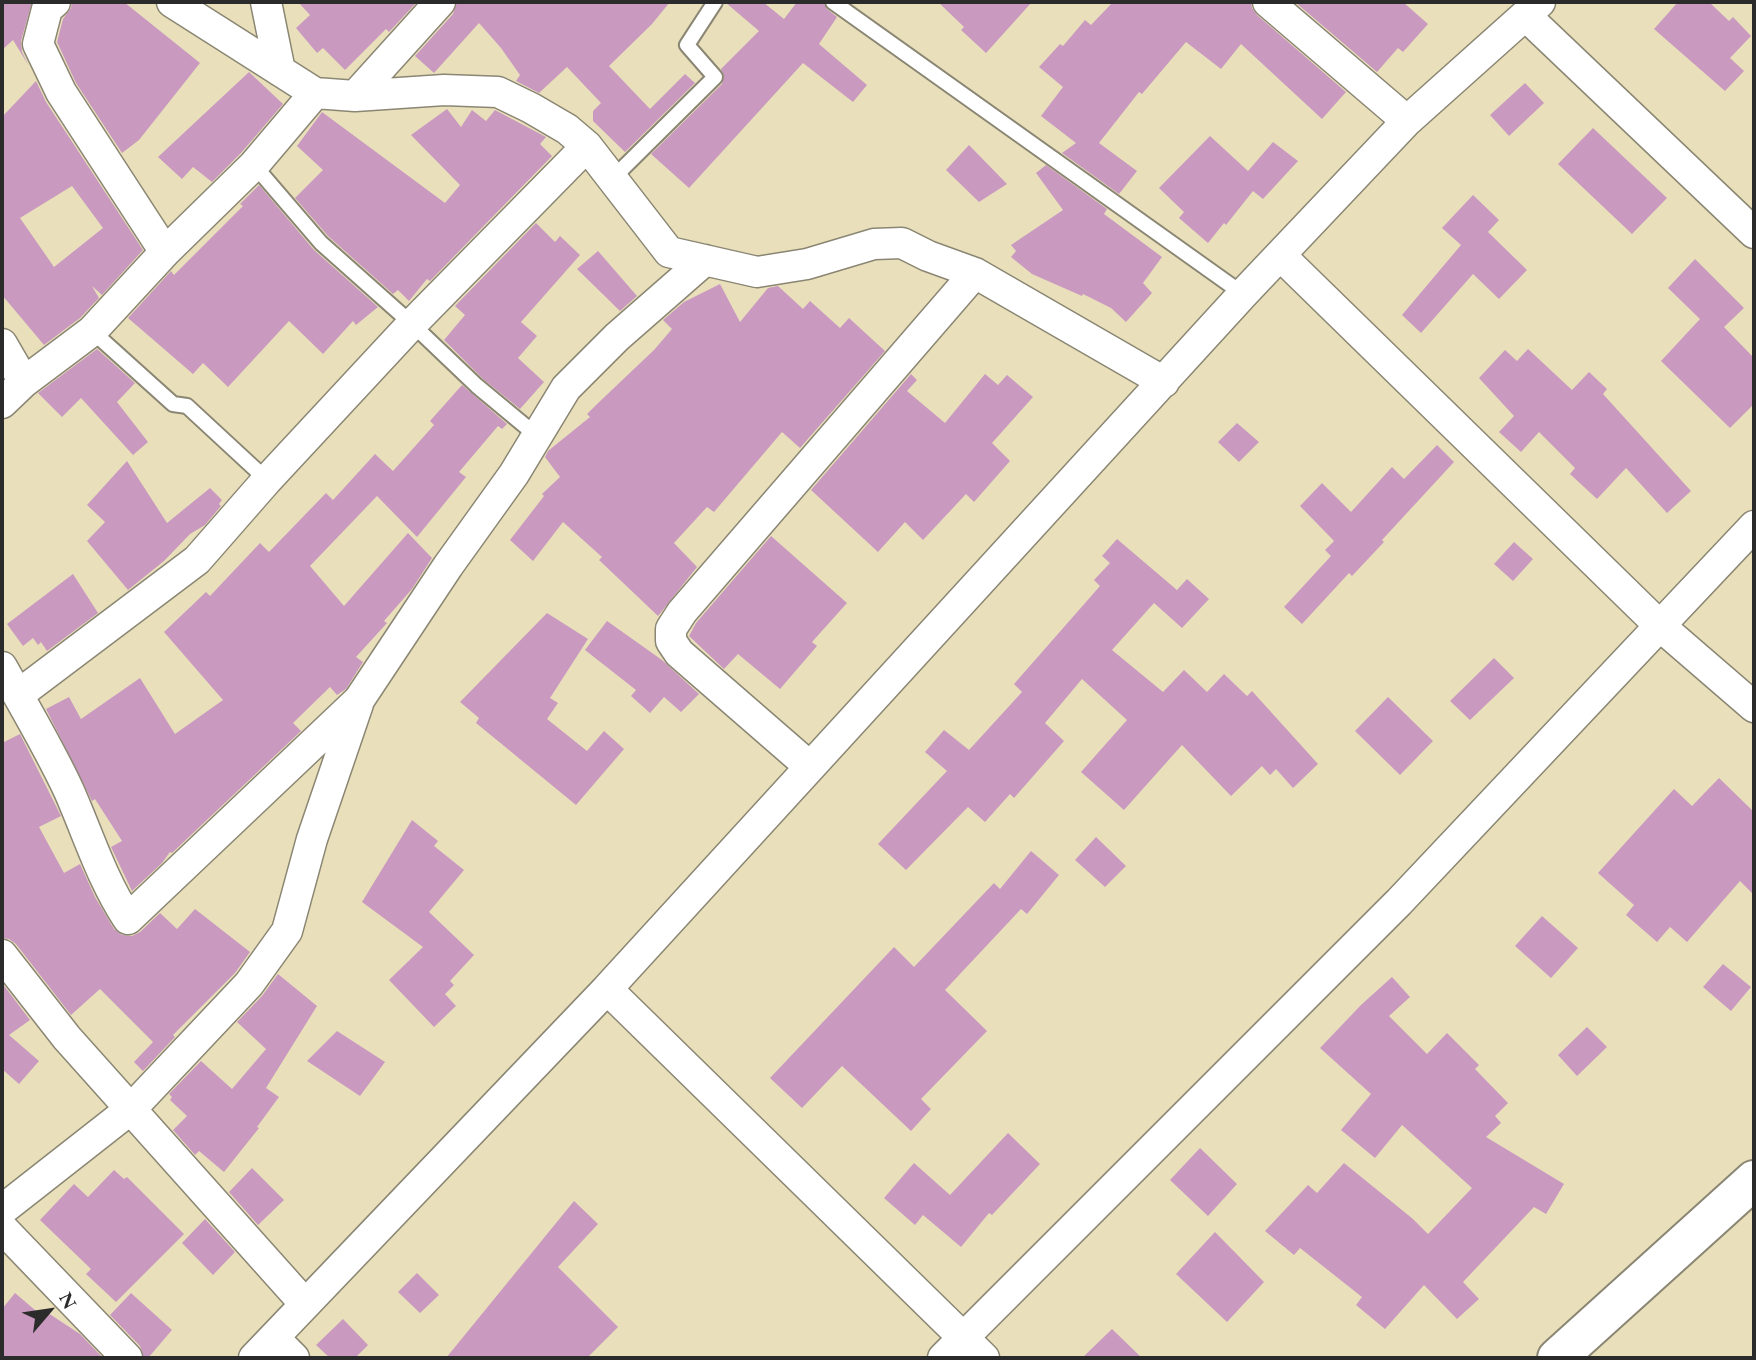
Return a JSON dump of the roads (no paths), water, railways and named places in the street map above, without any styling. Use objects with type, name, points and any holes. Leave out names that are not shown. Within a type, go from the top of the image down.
[{"type":"street","points":[[55,2],[47,9],[38,44],[61,92],[165,252]]},
{"type":"street","points":[[172,2],[315,93],[355,96],[444,90],[498,92],[531,108],[567,129],[587,146],[669,252],[757,272],[807,264],[874,244],[902,243],[928,257],[975,273],[1164,382]]},
{"type":"street","points":[[266,2],[280,71]]},
{"type":"street","points":[[355,96],[440,2]]},
{"type":"street","points":[[1268,2],[1407,121]]},
{"type":"street","points":[[274,1352],[305,1304],[607,989],[1280,255],[1407,121],[1533,9],[1754,233]]},
{"type":"street","points":[[2,403],[24,382],[92,331],[165,252],[254,165],[315,93]]},
{"type":"street","points":[[18,695],[197,560],[267,480],[412,324],[587,146]]},
{"type":"street","points":[[1280,255],[1659,625],[1754,708]]},
{"type":"street","points":[[2,667],[50,748],[112,896],[128,919],[359,700],[448,566],[514,474],[566,388],[617,337],[705,260]]},
{"type":"street","points":[[809,766],[679,653],[671,641],[671,629],[681,612],[755,524],[975,273]]},
{"type":"street","points":[[2,344],[24,382]]},
{"type":"street","points":[[953,1348],[1399,902],[1754,526]]},
{"type":"street","points":[[2,1210],[132,1108],[249,984],[288,931],[312,839],[359,700]]},
{"type":"street","points":[[2,955],[67,1038],[305,1304]]},
{"type":"street","points":[[607,989],[953,1348],[984,1358]]},
{"type":"street","points":[[1557,1358],[1754,1180]]},
{"type":"street","points":[[2,1228],[127,1358]]},
{"type":"lane","points":[[612,178],[715,77],[687,45],[715,2]]},
{"type":"lane","points":[[833,2],[1244,294]]},
{"type":"lane","points":[[254,165],[321,243],[477,386],[536,435]]},
{"type":"lane","points":[[92,331],[173,404],[187,406],[267,480]]}]
